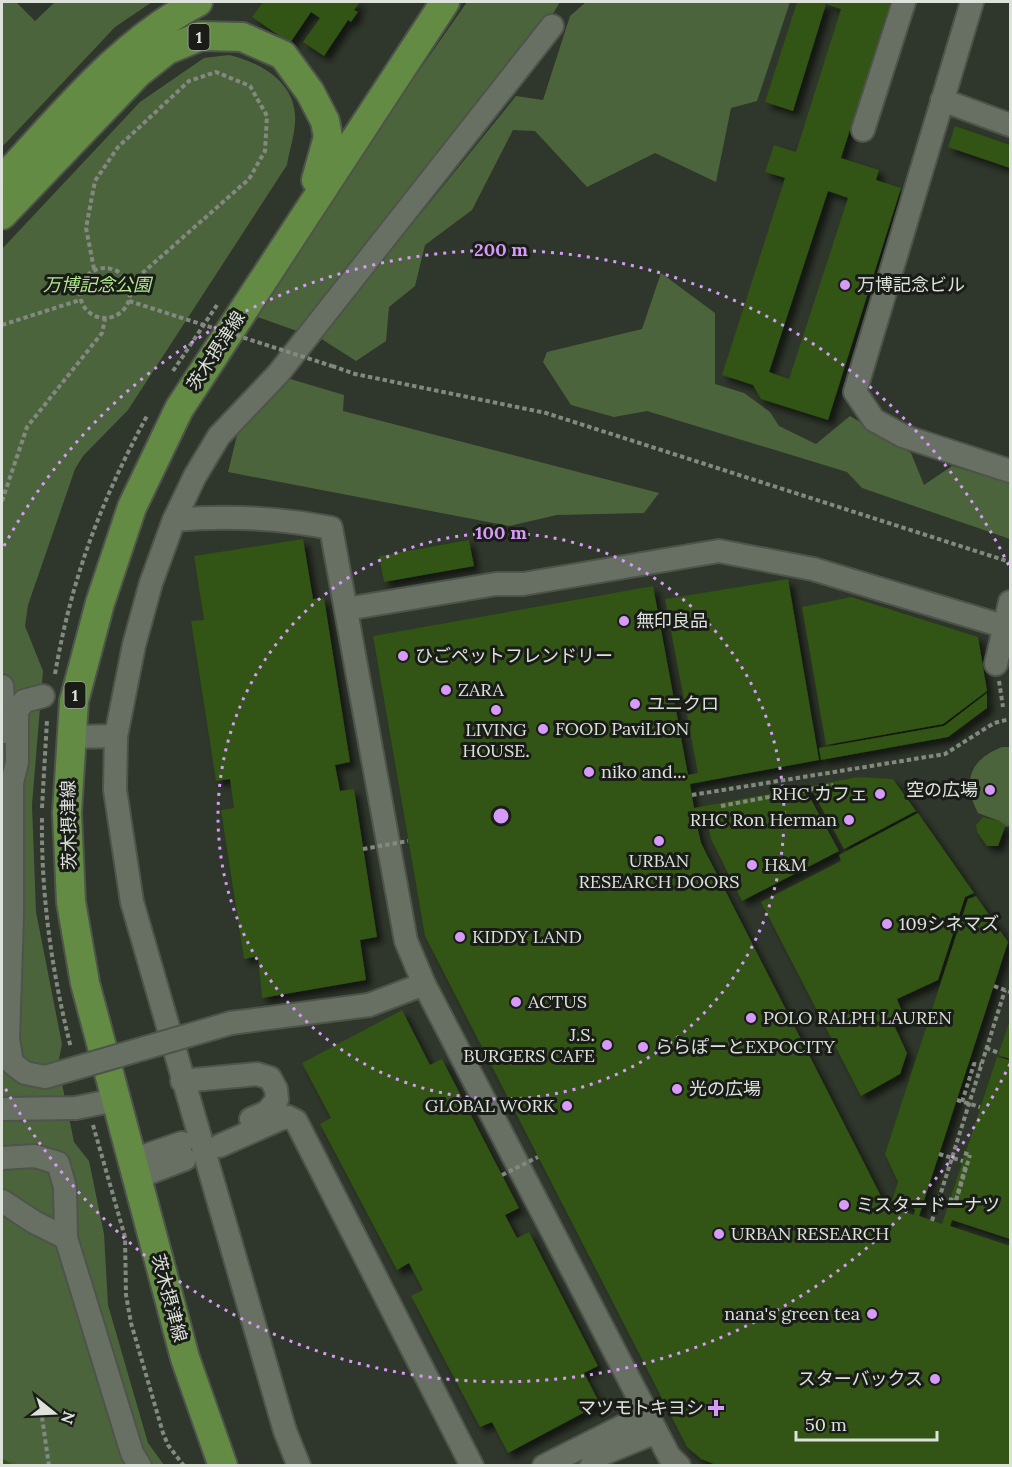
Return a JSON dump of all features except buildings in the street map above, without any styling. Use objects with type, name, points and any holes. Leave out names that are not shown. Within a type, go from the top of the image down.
[{"type":"main road","name":"1","points":[[2,180],[123,52],[179,12],[198,2]]},
{"type":"main road","name":"茨木摂津線","points":[[223,1466],[185,1358],[85,984],[70,902],[67,813],[74,701],[100,603],[137,497],[179,409],[444,2]]},
{"type":"main road","name":"茨木摂津線","points":[[2,215],[138,73],[167,50],[201,36],[242,37],[283,55],[310,92],[325,122],[328,137],[324,158],[302,219]]},
{"type":"lane","points":[[863,130],[904,2]]},
{"type":"lane","points":[[972,2],[855,392],[874,420],[903,436],[1011,471]]},
{"type":"lane","points":[[299,1466],[285,1431],[132,902],[115,790],[116,736],[134,645],[151,583],[174,520],[195,476],[219,436],[278,374],[552,26]]},
{"type":"lane","points":[[942,100],[1011,125]]},
{"type":"lane","points":[[174,520],[207,517],[284,519],[331,528],[406,941],[424,984],[669,1456],[679,1466]]},
{"type":"lane","points":[[346,609],[496,584],[523,584],[719,551],[813,569],[1003,626]]},
{"type":"lane","points":[[996,664],[1003,626],[1011,602]]},
{"type":"lane","points":[[12,783],[7,762],[2,696],[19,692],[74,701]]},
{"type":"lane","points":[[43,696],[24,701],[17,711],[17,762],[12,783],[12,915],[8,1039],[12,1063],[25,1073],[45,1077],[231,1023],[369,1005],[424,984]]},
{"type":"lane","points":[[70,737],[116,736]]},
{"type":"lane","points":[[2,835],[11,882]]},
{"type":"lane","points":[[182,1081],[257,1074],[270,1078],[276,1089],[277,1100],[273,1108],[217,1140],[288,1117],[296,1121],[472,1466]]},
{"type":"lane","points":[[2,1110],[76,1108],[115,1100]]},
{"type":"lane","points":[[135,1168],[184,1151]]},
{"type":"lane","points":[[2,1158],[36,1156],[58,1163],[65,1188],[66,1238],[132,1453],[140,1466]]},
{"type":"lane","points":[[2,1201],[34,1222],[66,1238]]},
{"type":"lane","points":[[544,1466],[652,1423]]},
{"type":"lane","points":[[591,1466],[600,1455],[652,1423]]},
{"type":"path","points":[[94,269],[86,228],[95,181],[118,147],[189,81],[216,72],[250,86],[267,116],[265,151],[249,179],[129,285]]},
{"type":"path","points":[[109,267],[122,273],[129,285],[129,301],[120,314],[105,319],[90,313],[80,300],[82,281],[94,269],[109,267]]},
{"type":"path","points":[[2,325],[80,300]]},
{"type":"path","points":[[129,301],[355,374],[546,413],[1008,561]]},
{"type":"path","points":[[2,501],[27,427],[102,333],[105,319]]},
{"type":"path","points":[[692,795],[945,754],[994,723],[1011,719]]},
{"type":"path","points":[[721,804],[795,792],[832,783]]},
{"type":"path","points":[[363,849],[408,842]]},
{"type":"path","points":[[932,1221],[986,1048],[1008,991],[994,986]]},
{"type":"path","points":[[986,1048],[999,1053]]},
{"type":"path","points":[[980,1107],[959,1101],[974,1064],[981,1065]]},
{"type":"path","points":[[93,1126],[125,1237],[126,1295],[131,1323],[163,1433],[168,1445],[184,1466]]},
{"type":"path","points":[[949,1199],[956,1201],[970,1155],[964,1153]]},
{"type":"path","points":[[939,1154],[963,1161]]},
{"type":"path","points":[[502,1175],[537,1157]]},
{"type":"path","points":[[42,1417],[49,1466]]},
{"type":"green space","points":[[2,2],[16,2],[35,21],[55,2],[152,2],[115,27],[2,147]]},
{"type":"green space","points":[[467,2],[560,2],[297,331],[249,314]]},
{"type":"green space","points":[[586,2],[790,2],[757,101],[731,108],[716,182],[655,153],[587,187],[535,131],[513,130],[472,210],[425,245],[415,286],[389,307],[386,341],[356,361],[320,338],[516,96],[543,100],[570,16]]},
{"type":"green space","name":"万博記念公園","points":[[229,55],[266,70],[276,77],[291,97],[295,123],[287,165],[128,410],[83,456],[75,469],[28,605],[25,626],[43,671],[32,805],[36,912],[62,1044],[58,1064],[74,1142],[89,1161],[104,1234],[108,1305],[148,1443],[164,1465],[2,1465],[2,249],[140,102],[204,58]]},
{"type":"green space","points":[[661,273],[715,313],[715,384],[744,393],[770,412],[779,426],[816,444],[850,416],[911,453],[924,485],[952,466],[1010,483],[1010,539],[862,488],[847,472],[647,411],[614,417],[571,405],[543,362],[547,352],[642,329]]},
{"type":"green space","points":[[287,378],[344,395],[343,411],[659,493],[644,513],[557,515],[509,526],[228,472],[239,427]]},
{"type":"green space","name":"空の広場","points":[[1002,747],[1010,747],[1010,826],[1005,827],[999,821],[978,813],[970,791],[972,773],[976,765],[982,758]]},
{"type":"place","name":"万博記念ビル","points":[[845,285]]},
{"type":"place","name":"無印良品","points":[[624,621]]},
{"type":"place","name":"ひごペットフレンドリー","points":[[403,656]]},
{"type":"place","name":"ZARA","points":[[446,690]]},
{"type":"place","name":"ユニクロ","points":[[635,704]]},
{"type":"place","name":"LIVING HOUSE.","points":[[496,710]]},
{"type":"place","name":"FOOD PaviLION","points":[[543,729]]},
{"type":"place","name":"niko and...","points":[[589,772]]},
{"type":"place","name":"空の広場","points":[[990,790]]},
{"type":"place","name":"RHC カフェ","points":[[880,794]]},
{"type":"place","name":"RHC Ron Herman","points":[[849,820]]},
{"type":"place","name":"URBAN RESEARCH DOORS","points":[[659,841]]},
{"type":"place","name":"H&M","points":[[752,865]]},
{"type":"place","name":"109シネマズ","points":[[887,924]]},
{"type":"place","name":"KIDDY LAND","points":[[460,937]]},
{"type":"place","name":"ACTUS","points":[[516,1002]]},
{"type":"place","name":"POLO RALPH LAUREN","points":[[751,1018]]},
{"type":"place","name":"J.S. BURGERS CAFE","points":[[607,1045]]},
{"type":"place","name":"ららぽーとEXPOCITY","points":[[643,1047]]},
{"type":"place","name":"光の広場","points":[[677,1089]]},
{"type":"place","name":"GLOBAL WORK","points":[[567,1106]]},
{"type":"place","name":"ミスタードーナツ","points":[[844,1205]]},
{"type":"place","name":"URBAN RESEARCH","points":[[719,1234]]},
{"type":"place","name":"nana's green tea","points":[[872,1314]]},
{"type":"place","name":"スターバックス","points":[[935,1379]]},
{"type":"place","name":"マツモトキヨシ","points":[[716,1408]]}]
